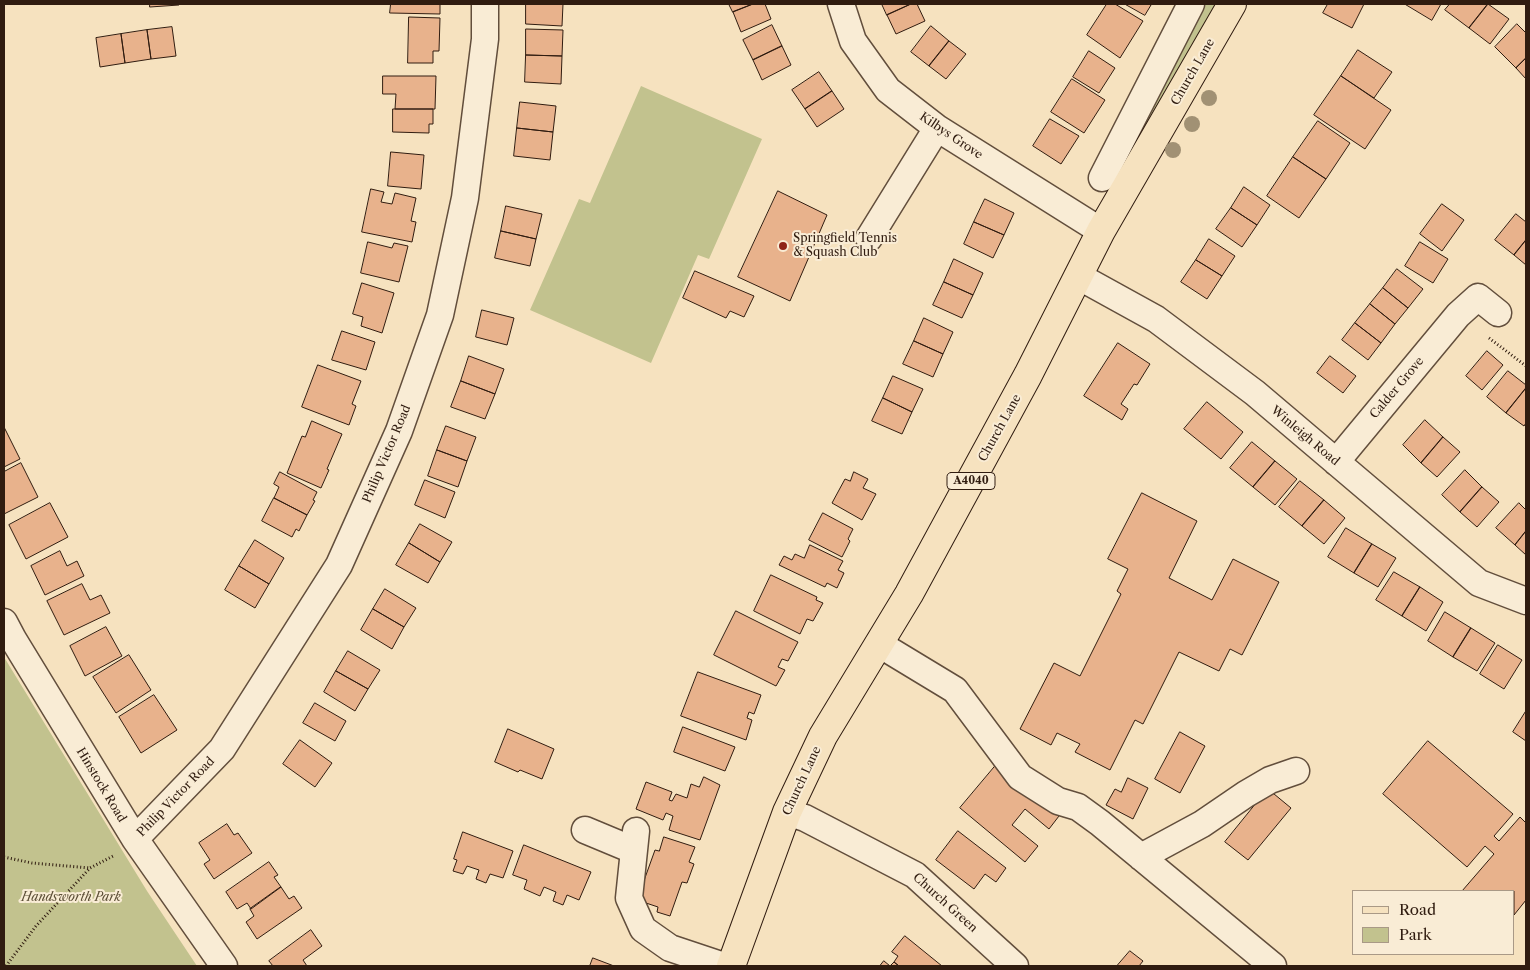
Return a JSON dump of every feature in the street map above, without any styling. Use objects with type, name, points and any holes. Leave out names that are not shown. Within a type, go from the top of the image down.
[{"type":"main road","name":"Church Lane","points":[[731,966],[786,812],[823,736],[909,594],[1024,384],[1101,231],[1232,4]]},
{"type":"street","name":"Philip Victor Road","points":[[135,839],[222,749],[339,565],[399,431],[440,315],[465,198],[485,39],[485,4]]},
{"type":"street","name":"Kilbys Grove","points":[[841,4],[853,41],[888,90],[937,128],[1101,231]]},
{"type":"street","points":[[1102,178],[1190,4]]},
{"type":"street","points":[[869,238],[937,128]]},
{"type":"street","name":"Winleigh Road","points":[[1078,276],[1156,319],[1255,393],[1479,583],[1526,601]]},
{"type":"street","name":"Calder Grove","points":[[1336,462],[1458,315],[1478,297],[1498,313]]},
{"type":"street","name":"Hinstock Road","points":[[4,622],[12,640],[135,839],[224,966]]},
{"type":"street","points":[[879,644],[955,690],[1020,777],[1058,801],[1078,807],[1100,823],[1273,966]]},
{"type":"street","points":[[1141,857],[1202,824],[1270,780],[1296,771]]},
{"type":"street","name":"Church Green","points":[[786,812],[805,818],[915,875],[1015,966]]},
{"type":"street","points":[[585,830],[635,840],[629,898],[643,929],[670,948],[724,966]]},
{"type":"path","points":[[1458,315],[1526,366]]},
{"type":"path","points":[[6,966],[36,926],[90,868],[124,851],[135,839]]},
{"type":"path","points":[[4,857],[32,863],[90,868]]},
{"type":"green space","points":[[1202,4],[1217,4],[1132,154],[1126,153]]},
{"type":"green space","points":[[641,86],[762,139],[709,259],[698,255],[651,363],[530,310],[579,199],[590,203]]},
{"type":"green space","name":"Handsworth Park","points":[[4,657],[147,891],[197,966],[4,966]]},
{"type":"building","points":[[150,4],[179,4],[179,5],[150,7]]},
{"type":"building","points":[[391,4],[440,4],[440,14],[390,13]]},
{"type":"building","points":[[526,4],[563,4],[562,26],[526,24]]},
{"type":"building","points":[[729,4],[753,4],[733,12]]},
{"type":"building","points":[[753,4],[765,4],[771,19],[741,32],[733,12]]},
{"type":"building","points":[[882,4],[911,4],[887,15]]},
{"type":"building","points":[[911,4],[917,4],[925,21],[896,34],[887,15]]},
{"type":"building","points":[[1107,4],[1115,4],[1143,21],[1120,58],[1087,35]]},
{"type":"building","points":[[1125,4],[1148,4],[1151,5],[1145,15]]},
{"type":"building","points":[[1328,4],[1364,4],[1352,28],[1323,13]]},
{"type":"building","points":[[1405,4],[1441,4],[1432,20]]},
{"type":"building","points":[[1450,4],[1488,4],[1469,28],[1445,10]]},
{"type":"building","points":[[1488,4],[1509,19],[1490,44],[1469,28]]},
{"type":"building","points":[[409,17],[440,18],[439,51],[433,51],[433,63],[408,63]]},
{"type":"building","points":[[1517,24],[1526,33],[1526,58],[1516,68],[1495,47]]},
{"type":"building","points":[[772,25],[782,46],[753,60],[743,40]]},
{"type":"building","points":[[931,26],[949,41],[929,66],[911,52]]},
{"type":"building","points":[[172,27],[176,56],[151,59],[147,30]]},
{"type":"building","points":[[526,29],[563,30],[562,56],[526,55]]},
{"type":"building","points":[[147,30],[151,59],[125,63],[121,34]]},
{"type":"building","points":[[121,34],[125,63],[100,67],[96,38]]},
{"type":"building","points":[[949,41],[966,54],[946,79],[929,66]]},
{"type":"building","points":[[782,46],[791,65],[762,80],[753,60]]},
{"type":"building","points":[[1358,50],[1392,72],[1374,98],[1341,76]]},
{"type":"building","points":[[1089,51],[1115,68],[1099,93],[1073,77]]},
{"type":"building","points":[[526,55],[562,56],[561,84],[525,82]]},
{"type":"building","points":[[1526,58],[1526,79],[1516,68]]},
{"type":"building","points":[[819,72],[832,91],[805,109],[792,90]]},
{"type":"building","points":[[383,76],[436,76],[435,109],[395,109],[396,94],[383,94]]},
{"type":"building","points":[[1341,76],[1391,110],[1365,149],[1314,115]]},
{"type":"building","points":[[1072,79],[1105,100],[1084,133],[1051,112]]},
{"type":"building","points":[[832,91],[844,109],[817,127],[805,109]]},
{"type":"building","points":[[520,102],[556,106],[553,132],[517,128]]},
{"type":"building","points":[[393,109],[433,109],[433,124],[429,124],[429,133],[393,132]]},
{"type":"building","points":[[1050,119],[1079,136],[1061,164],[1033,146]]},
{"type":"building","points":[[1318,121],[1350,143],[1326,179],[1293,157]]},
{"type":"building","points":[[517,128],[553,132],[550,160],[514,156]]},
{"type":"building","points":[[391,152],[424,155],[421,189],[388,186]]},
{"type":"building","points":[[1293,157],[1326,179],[1299,218],[1267,196]]},
{"type":"building","points":[[1244,187],[1270,205],[1257,225],[1231,208]]},
{"type":"building","points":[[371,189],[384,192],[381,202],[392,204],[395,193],[416,198],[411,221],[416,222],[412,242],[362,232]]},
{"type":"building","name":"Springfield Tennis & Squash Club","points":[[778,191],[827,215],[790,301],[738,277]]},
{"type":"building","points":[[985,199],[1014,213],[1004,235],[974,222]]},
{"type":"building","points":[[1442,204],[1464,220],[1442,251],[1420,234]]},
{"type":"building","points":[[506,206],[542,214],[536,239],[501,231]]},
{"type":"building","points":[[1231,208],[1257,225],[1242,247],[1216,229]]},
{"type":"building","points":[[1516,214],[1526,222],[1526,240],[1514,255],[1495,240]]},
{"type":"building","points":[[974,222],[1004,235],[993,258],[964,244]]},
{"type":"building","points":[[501,231],[536,239],[530,266],[495,258]]},
{"type":"building","points":[[1209,239],[1235,256],[1222,276],[1196,260]]},
{"type":"building","points":[[1526,240],[1526,265],[1514,255]]},
{"type":"building","points":[[368,242],[392,248],[394,243],[408,246],[399,282],[361,273]]},
{"type":"building","points":[[1420,242],[1448,259],[1433,283],[1405,266]]},
{"type":"building","points":[[954,259],[983,273],[973,295],[944,282]]},
{"type":"building","points":[[1196,260],[1222,276],[1207,299],[1181,282]]},
{"type":"building","points":[[1397,269],[1423,289],[1408,308],[1383,288]]},
{"type":"building","points":[[695,271],[754,296],[744,317],[730,311],[726,318],[683,298]]},
{"type":"building","points":[[944,282],[973,295],[962,318],[933,305]]},
{"type":"building","points":[[362,283],[394,293],[382,333],[361,326],[363,317],[353,314]]},
{"type":"building","points":[[1383,288],[1408,308],[1395,324],[1370,304]]},
{"type":"building","points":[[1370,304],[1395,324],[1381,343],[1355,323]]},
{"type":"building","points":[[482,310],[514,318],[507,345],[476,337]]},
{"type":"building","points":[[924,318],[953,332],[943,354],[914,341]]},
{"type":"building","points":[[1355,323],[1381,343],[1368,360],[1342,340]]},
{"type":"building","points":[[342,331],[375,342],[366,370],[332,360]]},
{"type":"building","points":[[914,341],[943,354],[933,377],[903,364]]},
{"type":"building","points":[[1118,343],[1150,364],[1137,385],[1134,384],[1121,404],[1128,409],[1122,420],[1084,396]]},
{"type":"building","points":[[1487,351],[1503,365],[1482,390],[1466,376]]},
{"type":"building","points":[[469,356],[504,369],[495,394],[461,381]]},
{"type":"building","points":[[1330,356],[1356,376],[1343,393],[1317,373]]},
{"type":"building","points":[[318,365],[361,381],[352,404],[356,406],[349,425],[302,407]]},
{"type":"building","points":[[1508,371],[1526,385],[1526,388],[1506,413],[1487,397]]},
{"type":"building","points":[[893,376],[923,389],[912,412],[883,398]]},
{"type":"building","points":[[461,381],[495,394],[485,419],[451,407]]},
{"type":"building","points":[[1526,388],[1526,423],[1524,426],[1506,413]]},
{"type":"building","points":[[883,398],[912,412],[902,434],[872,421]]},
{"type":"building","points":[[1207,402],[1243,432],[1221,459],[1184,429]]},
{"type":"building","points":[[1425,420],[1443,437],[1421,463],[1403,445]]},
{"type":"building","points":[[312,421],[342,434],[321,488],[287,473],[302,436],[305,437]]},
{"type":"building","points":[[446,426],[476,437],[467,461],[437,450]]},
{"type":"building","points":[[4,427],[20,459],[4,467]]},
{"type":"building","points":[[1443,437],[1460,452],[1437,477],[1421,463]]},
{"type":"building","points":[[1252,442],[1275,461],[1253,487],[1230,468]]},
{"type":"building","points":[[437,450],[467,461],[458,487],[428,476]]},
{"type":"building","points":[[1275,461],[1297,479],[1275,505],[1253,487]]},
{"type":"building","points":[[21,463],[38,497],[4,514],[4,472]]},
{"type":"building","points":[[1465,470],[1482,487],[1460,512],[1442,495]]},
{"type":"building","points":[[280,472],[317,492],[313,500],[315,501],[307,515],[274,498],[279,487],[274,484]]},
{"type":"building","points":[[854,472],[868,479],[863,488],[876,494],[862,520],[832,503],[845,479],[850,481]]},
{"type":"building","points":[[425,480],[455,492],[445,518],[415,505]]},
{"type":"building","points":[[1300,481],[1324,500],[1302,526],[1279,507]]},
{"type":"building","points":[[1482,487],[1499,502],[1477,527],[1460,512]]},
{"type":"building","points":[[1142,493],[1197,521],[1169,578],[1212,600],[1233,559],[1279,582],[1242,655],[1230,649],[1219,671],[1179,652],[1143,724],[1135,720],[1110,770],[1075,752],[1080,744],[1057,733],[1051,745],[1020,729],[1054,663],[1080,676],[1121,594],[1117,591],[1128,569],[1108,559]]},
{"type":"building","points":[[274,498],[307,515],[299,531],[296,529],[292,537],[262,521]]},
{"type":"building","points":[[1324,500],[1345,518],[1324,544],[1302,526]]},
{"type":"building","points":[[50,503],[68,537],[26,559],[9,525]]},
{"type":"building","points":[[1519,503],[1526,510],[1526,531],[1515,545],[1496,528]]},
{"type":"building","points":[[823,513],[853,529],[848,539],[850,541],[842,557],[809,540]]},
{"type":"building","points":[[420,524],[452,542],[440,562],[409,543]]},
{"type":"building","points":[[1346,528],[1372,544],[1354,573],[1328,557]]},
{"type":"building","points":[[1526,531],[1526,555],[1515,545]]},
{"type":"building","points":[[255,540],[284,558],[269,584],[239,566]]},
{"type":"building","points":[[409,543],[440,562],[428,583],[396,565]]},
{"type":"building","points":[[1372,544],[1396,558],[1378,587],[1354,573]]},
{"type":"building","points":[[810,545],[843,561],[838,570],[844,573],[837,588],[827,583],[825,587],[779,565],[784,556],[792,560],[795,554],[804,558]]},
{"type":"building","points":[[60,551],[67,566],[77,561],[84,576],[45,595],[31,566]]},
{"type":"building","points":[[239,566],[269,584],[255,608],[225,590]]},
{"type":"building","points":[[1394,572],[1420,587],[1402,616],[1376,600]]},
{"type":"building","points":[[771,575],[817,597],[816,600],[823,603],[813,621],[807,619],[800,634],[754,611]]},
{"type":"building","points":[[82,584],[90,600],[101,595],[110,613],[64,635],[47,601]]},
{"type":"building","points":[[1420,587],[1443,602],[1426,631],[1402,616]]},
{"type":"building","points":[[385,589],[416,608],[404,627],[373,609]]},
{"type":"building","points":[[373,609],[404,627],[392,649],[361,630]]},
{"type":"building","points":[[736,611],[798,642],[788,661],[782,659],[778,667],[785,670],[776,686],[714,655]]},
{"type":"building","points":[[1445,612],[1471,628],[1453,657],[1428,641]]},
{"type":"building","points":[[106,627],[122,656],[85,676],[70,646]]},
{"type":"building","points":[[1471,628],[1495,643],[1477,671],[1453,657]]},
{"type":"building","points":[[1498,645],[1522,660],[1504,689],[1480,674]]},
{"type":"building","points":[[348,651],[380,670],[368,689],[336,671]]},
{"type":"building","points":[[129,655],[151,690],[116,713],[93,677]]},
{"type":"building","points":[[336,671],[368,689],[355,711],[324,692]]},
{"type":"building","points":[[698,672],[761,695],[754,714],[749,712],[747,718],[752,720],[746,740],[681,716]]},
{"type":"building","points":[[154,695],[177,730],[141,753],[119,717]]},
{"type":"building","points":[[315,703],[346,721],[335,741],[303,723]]},
{"type":"building","points":[[1526,711],[1526,741],[1513,732]]},
{"type":"building","points":[[683,727],[735,747],[725,771],[674,752]]},
{"type":"building","points":[[508,729],[554,749],[542,779],[520,770],[518,772],[495,762]]},
{"type":"building","points":[[1180,732],[1205,746],[1180,793],[1155,779]]},
{"type":"building","points":[[300,740],[332,763],[315,787],[283,764]]},
{"type":"building","points":[[1428,741],[1513,814],[1494,836],[1499,841],[1520,817],[1526,823],[1526,900],[1515,914],[1515,890],[1463,890],[1494,854],[1485,846],[1467,867],[1383,794]]},
{"type":"building","points":[[997,764],[1059,816],[1049,829],[1025,809],[1012,825],[1038,846],[1025,862],[960,808]]},
{"type":"building","points":[[704,777],[720,785],[700,840],[669,830],[673,816],[666,813],[663,820],[636,809],[646,782],[672,792],[669,800],[672,801],[676,794],[687,798],[691,784],[699,787]]},
{"type":"building","points":[[1128,778],[1148,788],[1133,819],[1106,805],[1115,789],[1121,792]]},
{"type":"building","points":[[1268,789],[1291,808],[1248,860],[1225,842]]},
{"type":"building","points":[[227,824],[234,835],[238,833],[252,853],[214,879],[204,864],[210,860],[199,843]]},
{"type":"building","points":[[958,831],[1006,868],[996,882],[985,874],[974,889],[936,860]]},
{"type":"building","points":[[463,832],[513,851],[503,878],[490,874],[486,883],[476,879],[479,870],[467,866],[463,874],[453,871],[457,860],[454,859]]},
{"type":"building","points":[[664,837],[695,847],[689,862],[694,864],[687,883],[682,882],[670,916],[657,912],[658,907],[637,900],[655,850],[659,851]]},
{"type":"building","points":[[524,845],[591,872],[579,900],[567,895],[563,905],[553,901],[556,892],[544,887],[540,896],[524,889],[527,880],[513,875]]},
{"type":"building","points":[[269,862],[278,875],[274,877],[281,887],[251,909],[247,903],[237,909],[226,892]]},
{"type":"building","points":[[281,887],[289,899],[294,896],[302,908],[257,939],[246,922],[254,916],[250,909]]},
{"type":"building","points":[[311,930],[322,946],[303,960],[307,966],[273,966],[269,961]]},
{"type":"building","points":[[905,936],[942,966],[899,966],[894,962],[898,956],[892,952]]},
{"type":"building","points":[[1130,951],[1143,961],[1139,966],[1117,966]]},
{"type":"building","points":[[593,958],[614,966],[590,966]]},
{"type":"building","points":[[884,961],[890,966],[880,966]]},
{"type":"building","points":[[894,962],[899,966],[890,966]]},
{"type":"place","name":"Springfield Tennis & Squash Club","points":[[783,246]]}]
